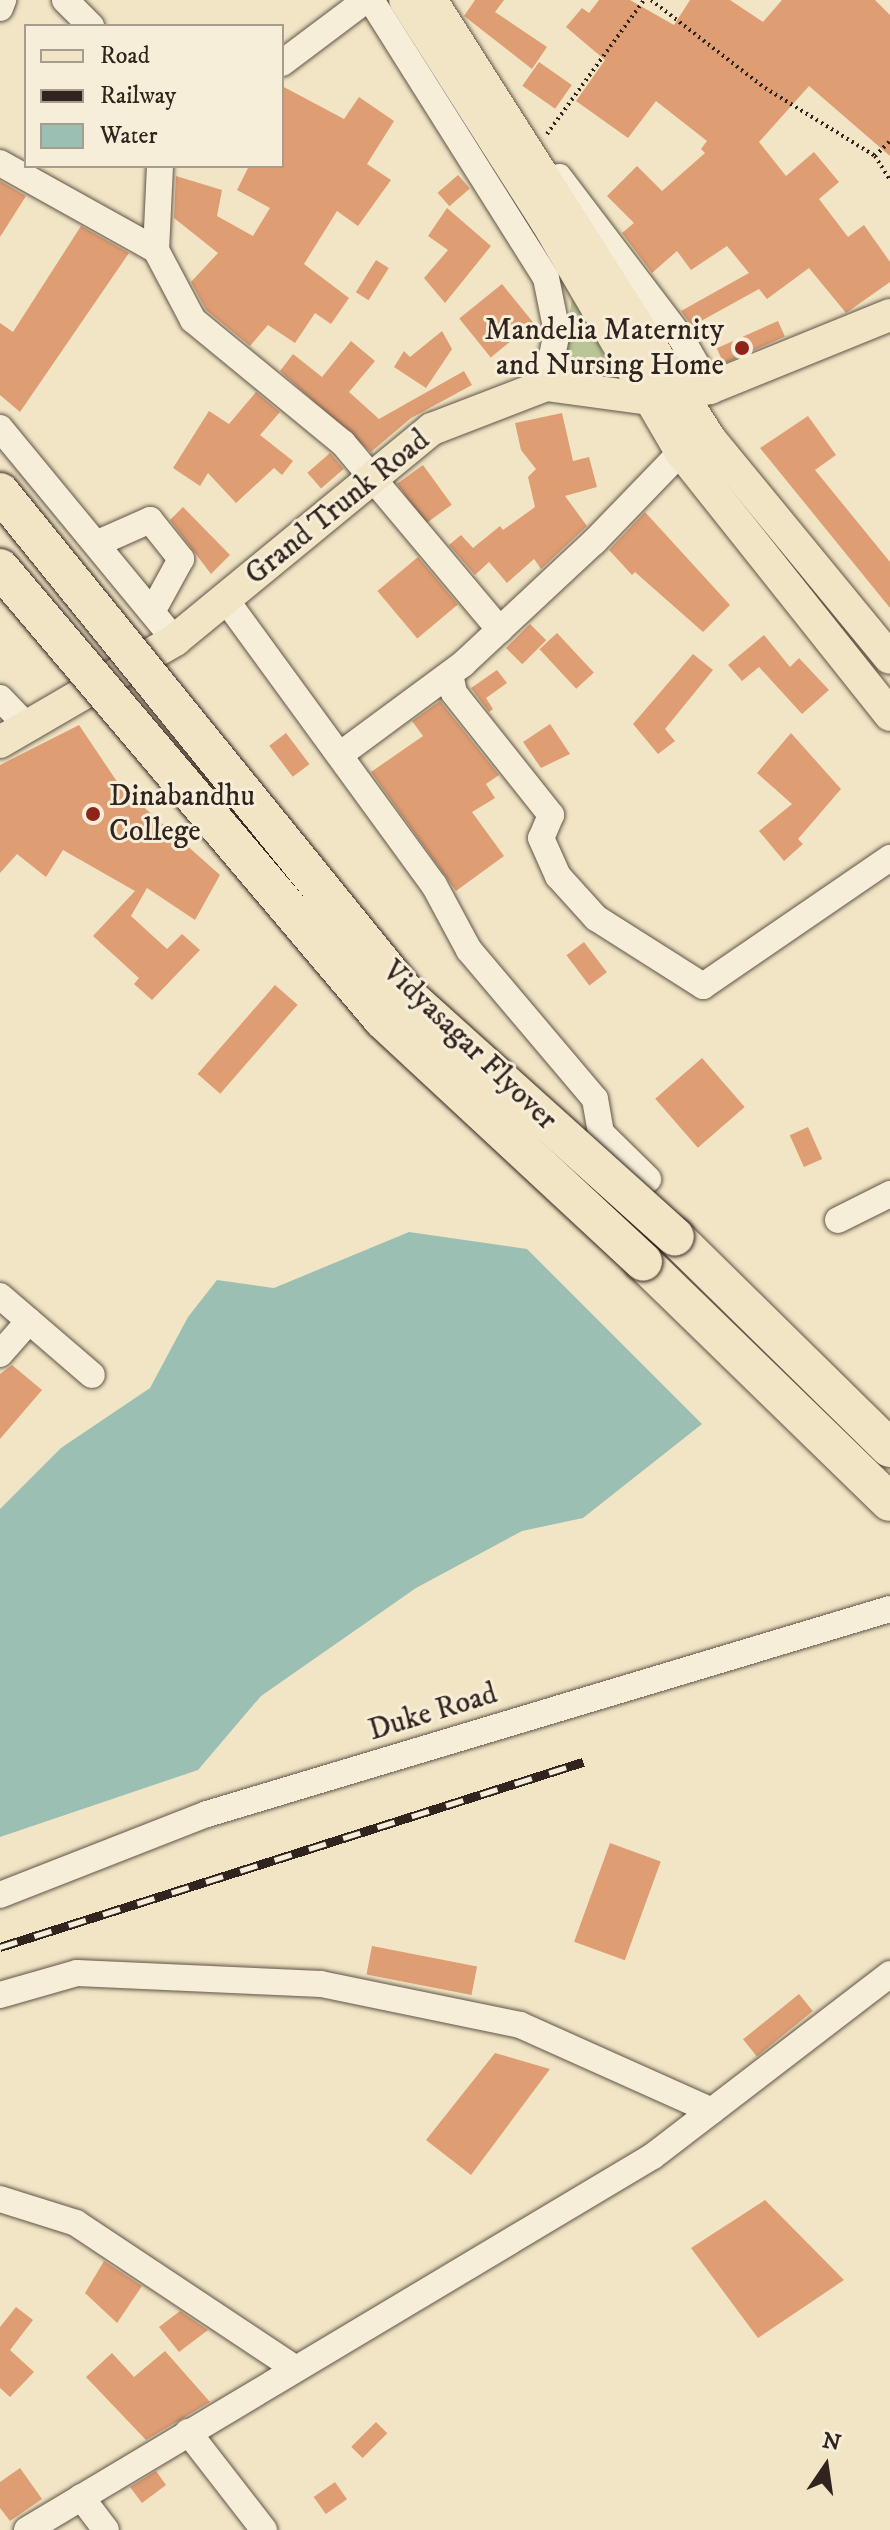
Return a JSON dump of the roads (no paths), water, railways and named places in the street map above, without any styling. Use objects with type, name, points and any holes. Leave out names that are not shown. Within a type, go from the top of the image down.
[{"type":"highway","name":"Vidyasagar Flyover","points":[[0,492],[411,999],[675,1237],[890,1448]]},
{"type":"highway","name":"Vidyasagar Flyover","points":[[0,568],[383,1020],[890,1502]]},
{"type":"main road","points":[[405,0],[546,221],[681,452],[890,715]]},
{"type":"main road","points":[[431,0],[697,391],[710,439],[890,658]]},
{"type":"main road","name":"Grand Trunk Road","points":[[0,742],[175,640],[432,429],[546,385],[649,399],[697,391],[890,315]]},
{"type":"street","points":[[0,8],[3,0]]},
{"type":"street","points":[[65,0],[89,24]]},
{"type":"street","points":[[284,62],[368,0],[546,278],[557,332],[546,385]]},
{"type":"street","points":[[447,0],[538,146],[681,338],[697,391]]},
{"type":"street","points":[[0,163],[156,250]]},
{"type":"street","points":[[160,168],[156,250],[193,320],[343,443],[500,630]]},
{"type":"street","points":[[0,428],[175,640]]},
{"type":"street","points":[[341,754],[450,674],[500,630],[681,452]]},
{"type":"street","points":[[96,544],[150,520],[181,559],[152,612]]},
{"type":"street","points":[[226,600],[434,885],[469,950],[595,1099],[601,1133],[648,1179]]},
{"type":"street","points":[[450,674],[454,693],[551,815],[541,838],[558,876],[596,918],[703,986],[890,858]]},
{"type":"street","points":[[0,698],[28,727]]},
{"type":"street","points":[[838,1220],[890,1194]]},
{"type":"street","points":[[0,1296],[92,1375]]},
{"type":"street","points":[[0,1354],[29,1321]]},
{"type":"street","name":"Duke Road","points":[[0,1895],[207,1814],[890,1609]]},
{"type":"street","points":[[0,1995],[77,1973],[321,1984],[520,2025],[712,2111]]},
{"type":"street","points":[[27,2530],[653,2156],[890,1974]]},
{"type":"street","points":[[0,2199],[76,2223],[294,2368]]},
{"type":"street","points":[[188,2432],[264,2530]]},
{"type":"street","points":[[81,2497],[106,2530]]},
{"type":"water","points":[[409,1232],[527,1249],[702,1424],[583,1518],[522,1531],[416,1588],[261,1696],[198,1770],[0,1837],[0,1509],[61,1448],[150,1388],[188,1317],[217,1280],[274,1288]]},
{"type":"railway","points":[[0,1947],[583,1762]]},
{"type":"place","name":"Mandelia Maternity and Nursing Home","points":[[742,348]]},
{"type":"place","name":"Dinabandhu College","points":[[93,814]]}]
